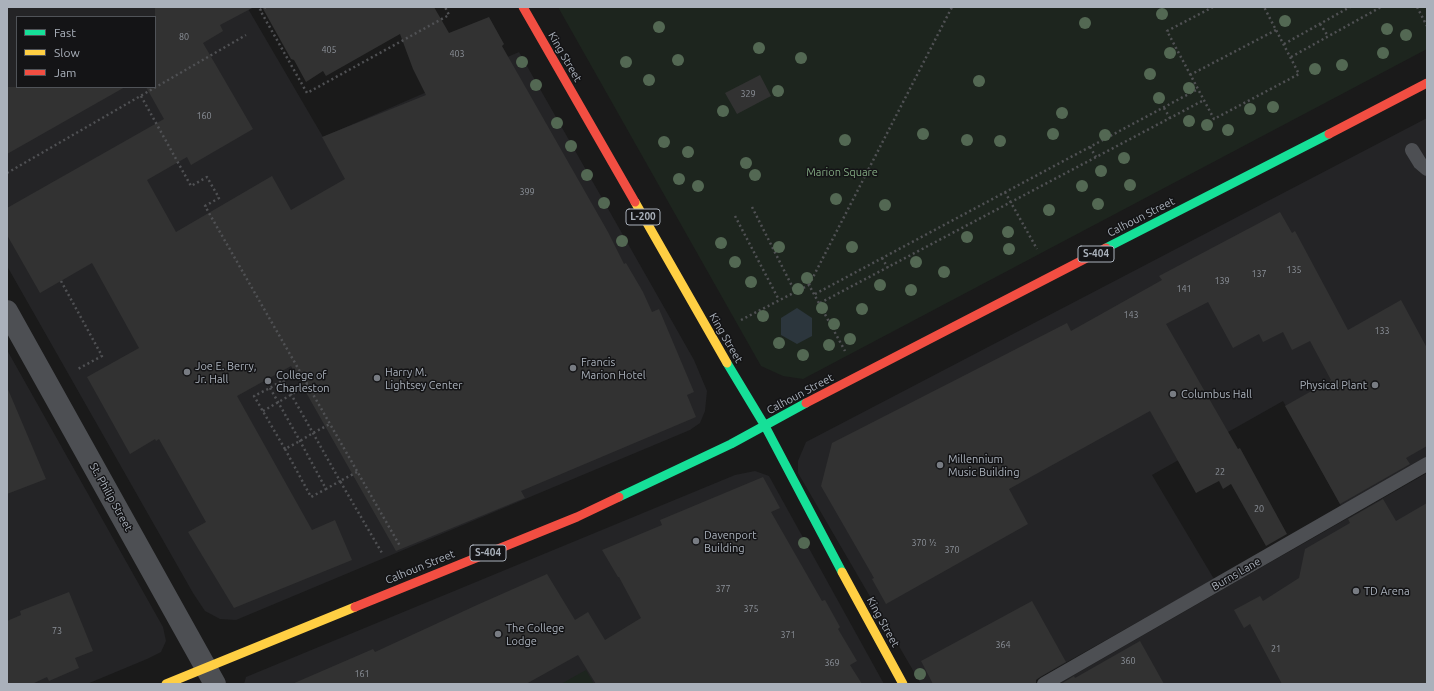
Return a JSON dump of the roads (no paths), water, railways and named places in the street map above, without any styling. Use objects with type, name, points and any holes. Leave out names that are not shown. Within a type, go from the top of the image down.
[{"type":"main road","name":"King Street","points":[[523,7],[744,394],[765,426],[903,684]]},
{"type":"main road","name":"Calhoun Street","points":[[166,684],[210,676],[576,517],[731,444],[793,410],[1427,83]]},
{"type":"street","name":"St. Philip Street","points":[[7,311],[210,676]]},
{"type":"lane","points":[[1412,150],[1420,163],[1427,169]]},
{"type":"lane","name":"Burns Lane","points":[[1044,684],[1427,464]]},
{"type":"place","name":"Francis Marion Hotel","points":[[573,368]]},
{"type":"place","name":"Joe E. Berry, Jr. Hall","points":[[187,372]]},
{"type":"place","name":"Harry M. Lightsey Center","points":[[377,378]]},
{"type":"place","name":"College of Charleston","points":[[268,381]]},
{"type":"place","name":"Physical Plant","points":[[1375,385]]},
{"type":"place","name":"Columbus Hall","points":[[1173,394]]},
{"type":"place","name":"Millennium Music Building","points":[[940,465]]},
{"type":"place","name":"Davenport Building","points":[[696,541]]},
{"type":"place","name":"TD Arena","points":[[1356,591]]},
{"type":"place","name":"The College Lodge","points":[[498,634]]},
{"type":"park label","name":"Marion Square","points":[[842,172]]}]
